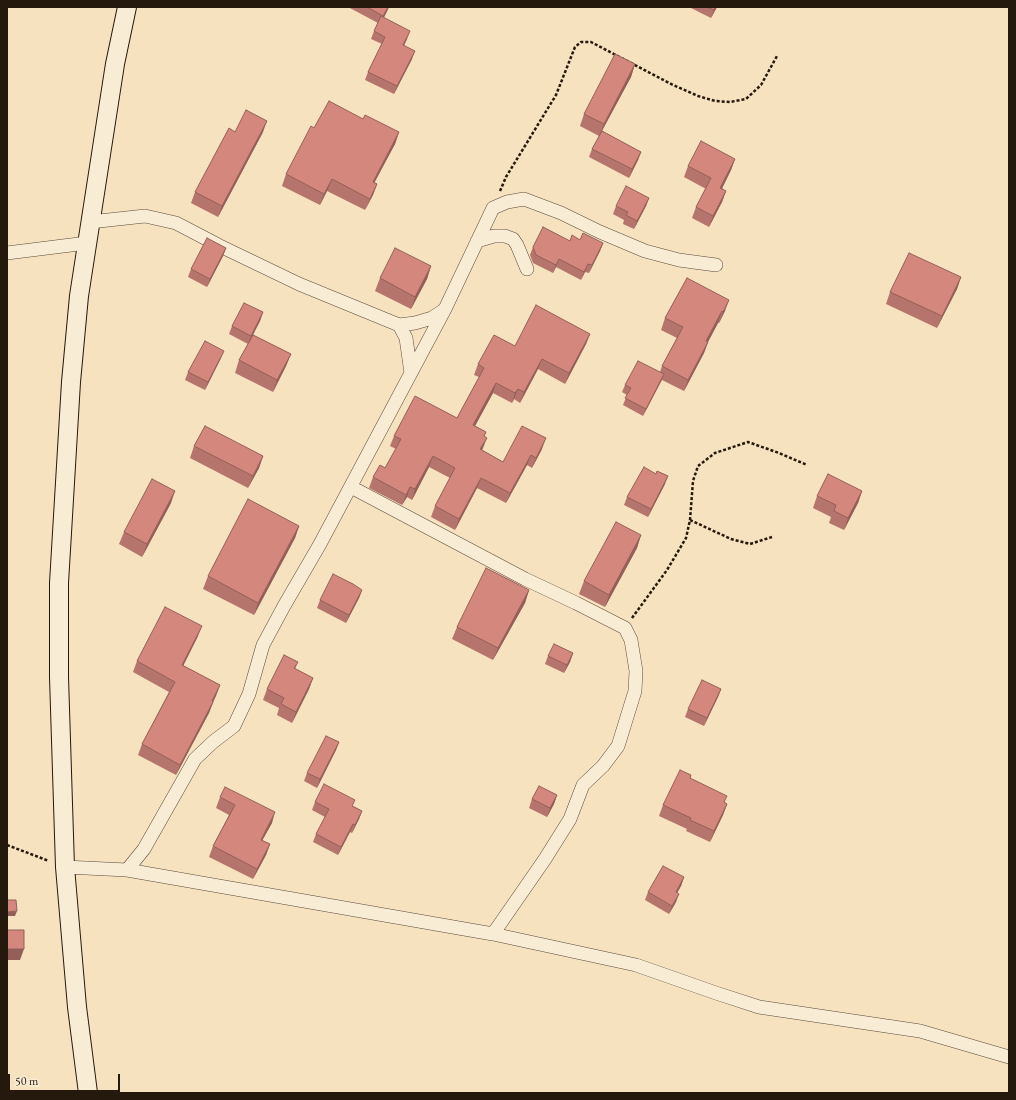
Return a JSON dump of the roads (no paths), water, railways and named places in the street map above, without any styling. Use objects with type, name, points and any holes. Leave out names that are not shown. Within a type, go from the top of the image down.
[{"type":"main road","points":[[88,1093],[77,1007],[65,867],[59,677],[59,583],[71,382],[79,296],[115,64],[128,7]]},
{"type":"street","points":[[127,870],[144,850],[195,759],[213,742],[234,726],[249,694],[263,645],[320,544],[411,373],[445,308],[493,208],[507,202],[524,199],[561,213],[600,232],[645,251],[679,260],[716,265]]},
{"type":"street","points":[[90,222],[145,216],[176,223],[299,284],[398,324],[415,323],[432,318],[445,308]]},
{"type":"street","points":[[477,241],[494,236],[505,236],[513,239],[527,269]]},
{"type":"street","points":[[7,253],[87,243]]},
{"type":"street","points":[[398,324],[406,338],[411,373]]},
{"type":"street","points":[[351,487],[469,548],[525,579],[624,628],[631,640],[636,671],[635,691],[618,746],[603,766],[583,785],[570,819],[545,859],[493,934]]},
{"type":"street","points":[[65,867],[127,870],[493,934],[636,965],[759,1007],[920,1031],[1009,1057]]}]
